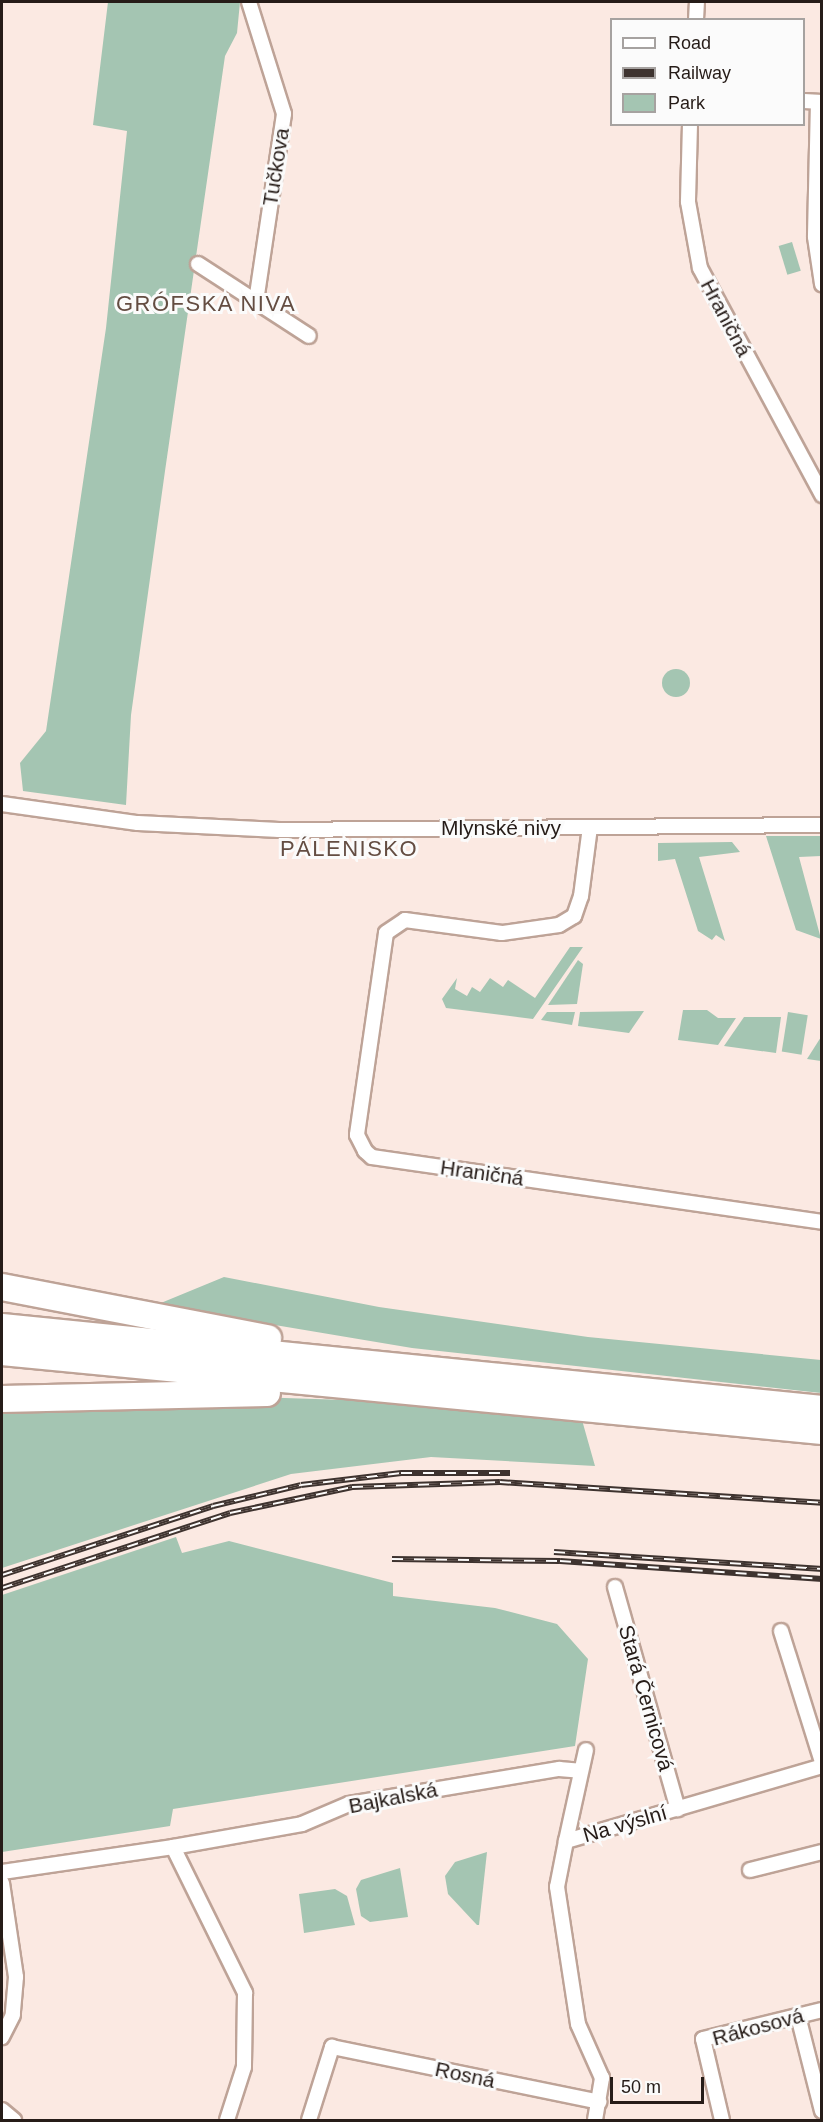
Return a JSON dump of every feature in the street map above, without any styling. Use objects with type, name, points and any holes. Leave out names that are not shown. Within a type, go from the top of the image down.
[{"type":"highway","points":[[2,1287],[279,1340],[333,1372]]},
{"type":"highway","points":[[2,1327],[142,1339],[333,1372],[822,1431]]},
{"type":"highway","points":[[2,1352],[139,1366],[333,1372],[822,1409]]},
{"type":"highway","points":[[2,1399],[139,1393],[295,1393],[333,1372]]},
{"type":"street","name":"Tučkova","points":[[249,2],[284,114],[256,301]]},
{"type":"street","points":[[696,18],[697,2]]},
{"type":"street","points":[[814,102],[815,237],[822,284]]},
{"type":"street","name":"Hraničná","points":[[690,126],[689,213],[700,268],[822,495]]},
{"type":"street","points":[[198,264],[309,336]]},
{"type":"street","name":"Mlynské nivy","points":[[2,804],[138,823],[267,829],[822,825]]},
{"type":"street","name":"Hraničná","points":[[590,827],[581,896],[574,916],[559,925],[502,933],[405,920],[386,933],[357,1135],[372,1157],[822,1222]]},
{"type":"street","name":"Stará Černicová","points":[[615,1587],[678,1809]]},
{"type":"street","points":[[781,1632],[822,1764]]},
{"type":"street","points":[[566,1840],[585,1750]]},
{"type":"street","name":"Na výslní","points":[[595,2121],[602,2078],[578,2024],[557,1887],[566,1840],[678,1809],[822,1764]]},
{"type":"street","name":"Bajkalská","points":[[2,1872],[173,1847],[302,1824],[349,1804],[559,1769],[580,1771]]},
{"type":"street","points":[[173,1847],[246,1993],[244,2067],[227,2121]]},
{"type":"street","points":[[750,1870],[822,1852]]},
{"type":"street","points":[[2,1883],[16,1977],[13,2015],[2,2037]]},
{"type":"street","name":"Rákosová","points":[[722,2121],[703,2039],[822,2010]]},
{"type":"street","points":[[798,2016],[822,2111]]},
{"type":"street","name":"Rosná","points":[[309,2121],[332,2047],[599,2102]]},
{"type":"street","points":[[2,2110],[14,2121]]},
{"type":"green space","points":[[108,2],[240,2],[237,33],[225,56],[165,471],[131,715],[126,805],[23,791],[20,763],[46,731],[106,328],[127,131],[93,125]]},
{"type":"green space","points":[[792,242],[801,271],[787,275],[779,246]]},
{"type":"green space","points":[[676,669],[686,673],[690,683],[686,693],[676,697],[666,693],[662,683],[666,673]]},
{"type":"green space","points":[[766,836],[821,836],[821,856],[799,857],[821,939],[796,930]]},
{"type":"green space","points":[[732,842],[740,852],[699,857],[725,941],[716,935],[712,940],[698,931],[675,859],[658,861],[658,843]]},
{"type":"green space","points":[[570,947],[583,947],[533,1019],[446,1008],[442,999],[457,978],[455,989],[467,996],[472,987],[480,992],[490,978],[503,987],[508,980],[535,998]]},
{"type":"green space","points":[[578,960],[583,964],[577,1004],[548,1005]]},
{"type":"green space","points":[[683,1010],[707,1010],[718,1018],[736,1018],[718,1045],[678,1040]]},
{"type":"green space","points":[[644,1011],[629,1033],[578,1026],[580,1012]]},
{"type":"green space","points":[[547,1012],[575,1012],[572,1025],[541,1020]]},
{"type":"green space","points":[[788,1012],[808,1015],[801,1055],[782,1052]]},
{"type":"green space","points":[[744,1017],[781,1017],[776,1053],[724,1046]]},
{"type":"green space","points":[[821,1037],[821,1061],[807,1059]]},
{"type":"green space","points":[[224,1277],[379,1307],[588,1337],[821,1360],[821,1393],[412,1348],[156,1305]]},
{"type":"green space","points":[[220,1396],[376,1401],[582,1420],[595,1466],[431,1457],[291,1474],[2,1568],[2,1409]]},
{"type":"green space","points":[[176,1537],[182,1553],[229,1541],[393,1583],[393,1596],[495,1608],[557,1624],[588,1659],[575,1746],[173,1809],[170,1826],[2,1852],[2,1595]]},
{"type":"green space","points":[[487,1852],[479,1925],[477,1925],[448,1894],[445,1876],[455,1862]]},
{"type":"green space","points":[[400,1868],[408,1917],[370,1922],[361,1916],[356,1889],[361,1880]]},
{"type":"green space","points":[[335,1889],[347,1896],[355,1925],[304,1933],[299,1894]]},
{"type":"railway","points":[[2,1575],[213,1506],[301,1485],[401,1473],[510,1473]]},
{"type":"railway","points":[[2,1588],[230,1513],[352,1487],[500,1482],[822,1503]]},
{"type":"railway","points":[[554,1552],[822,1569]]},
{"type":"railway","points":[[392,1559],[560,1561],[822,1579]]},
{"type":"district","name":"GRÓFSKA NIVA","points":[[206,304]]},
{"type":"district","name":"PÁLENISKO","points":[[349,849]]}]
